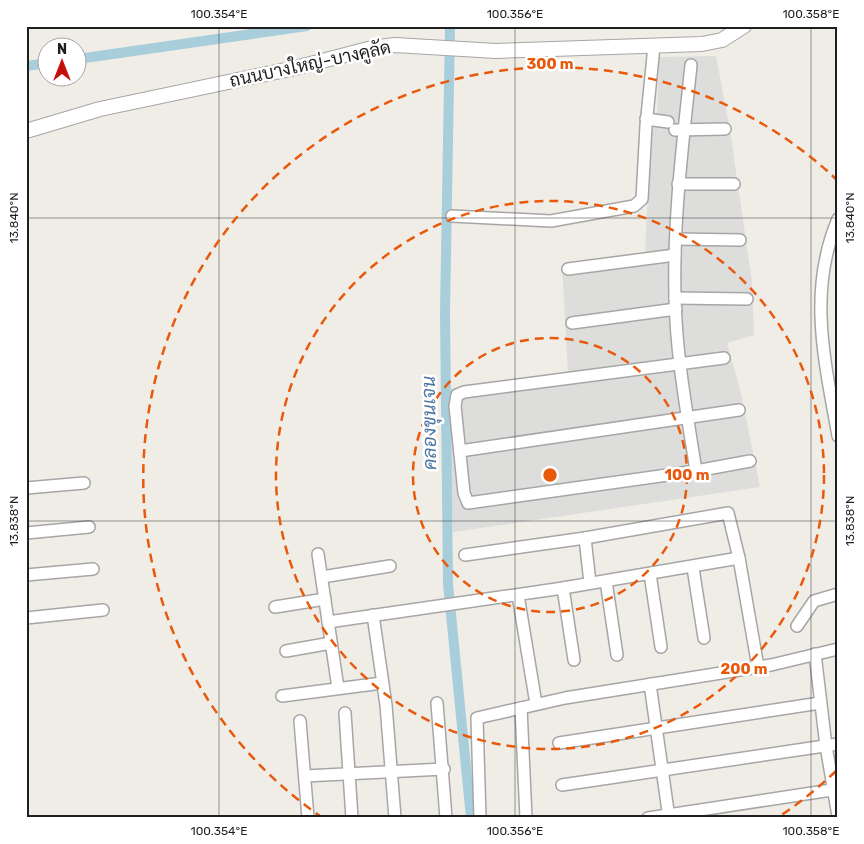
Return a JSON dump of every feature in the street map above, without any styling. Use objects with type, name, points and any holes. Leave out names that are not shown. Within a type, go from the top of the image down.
[{"type":"street","name":"ถนนบางใหญ่-บางคูลัด","points":[[26,130],[100,110],[295,68],[372,48],[395,45],[442,46],[496,51],[712,43],[730,36],[744,26]]},
{"type":"street","points":[[452,216],[558,220],[634,206],[642,199],[644,191],[646,122],[654,46]]},
{"type":"street","points":[[692,65],[679,127],[675,304],[696,471]]},
{"type":"street","points":[[646,122],[679,127],[725,129]]},
{"type":"street","points":[[678,184],[734,184]]},
{"type":"street","points":[[838,219],[825,264],[819,310],[821,340],[838,436]]},
{"type":"street","points":[[677,239],[740,240]]},
{"type":"street","points":[[568,269],[675,255]]},
{"type":"street","points":[[572,323],[675,304],[747,299]]},
{"type":"street","points":[[724,358],[464,392],[457,395],[455,406],[464,493],[468,503],[750,462]]},
{"type":"street","points":[[460,451],[739,410]]},
{"type":"street","points":[[26,488],[84,483]]},
{"type":"street","points":[[465,555],[585,538],[728,513],[739,558],[758,667]]},
{"type":"street","points":[[26,533],[89,527]]},
{"type":"street","points":[[585,538],[590,583]]},
{"type":"street","points":[[318,554],[338,688]]},
{"type":"street","points":[[328,622],[693,568],[739,558]]},
{"type":"street","points":[[322,577],[390,566]]},
{"type":"street","points":[[26,575],[93,568]]},
{"type":"street","points":[[693,568],[704,638]]},
{"type":"street","points":[[650,574],[661,647]]},
{"type":"street","points":[[606,581],[617,655]]},
{"type":"street","points":[[563,588],[574,660]]},
{"type":"street","points":[[797,626],[814,601],[838,594]]},
{"type":"street","points":[[518,595],[536,704]]},
{"type":"street","points":[[275,607],[325,599]]},
{"type":"street","points":[[26,618],[102,610]]},
{"type":"street","points":[[373,615],[392,771],[395,818]]},
{"type":"street","points":[[286,651],[331,643]]},
{"type":"street","points":[[480,818],[477,718],[536,704],[758,667],[838,649]]},
{"type":"street","points":[[815,654],[826,746],[836,790],[838,816]]},
{"type":"street","points":[[282,696],[382,682]]},
{"type":"street","points":[[650,684],[669,816]]},
{"type":"street","points":[[437,703],[444,769],[446,818]]},
{"type":"street","points":[[559,743],[820,703]]},
{"type":"street","points":[[521,708],[526,818]]},
{"type":"street","points":[[345,713],[352,818]]},
{"type":"street","points":[[300,721],[308,818]]},
{"type":"street","points":[[562,785],[662,772],[838,744]]},
{"type":"street","points":[[305,776],[444,769]]},
{"type":"street","points":[[648,818],[836,790]]},
{"type":"shaded area","points":[[716,56],[730,130],[752,282],[754,335],[727,343],[740,389],[760,487],[453,532],[447,389],[568,374],[562,266],[645,253],[650,141],[657,113],[659,57]]},
{"type":"waterway","points":[[88,58],[307,26]]},
{"type":"waterway","name":"คลองขุนเจน","points":[[450,26],[445,313],[448,584],[471,818]]},
{"type":"waterway","points":[[26,66],[38,64]]}]
